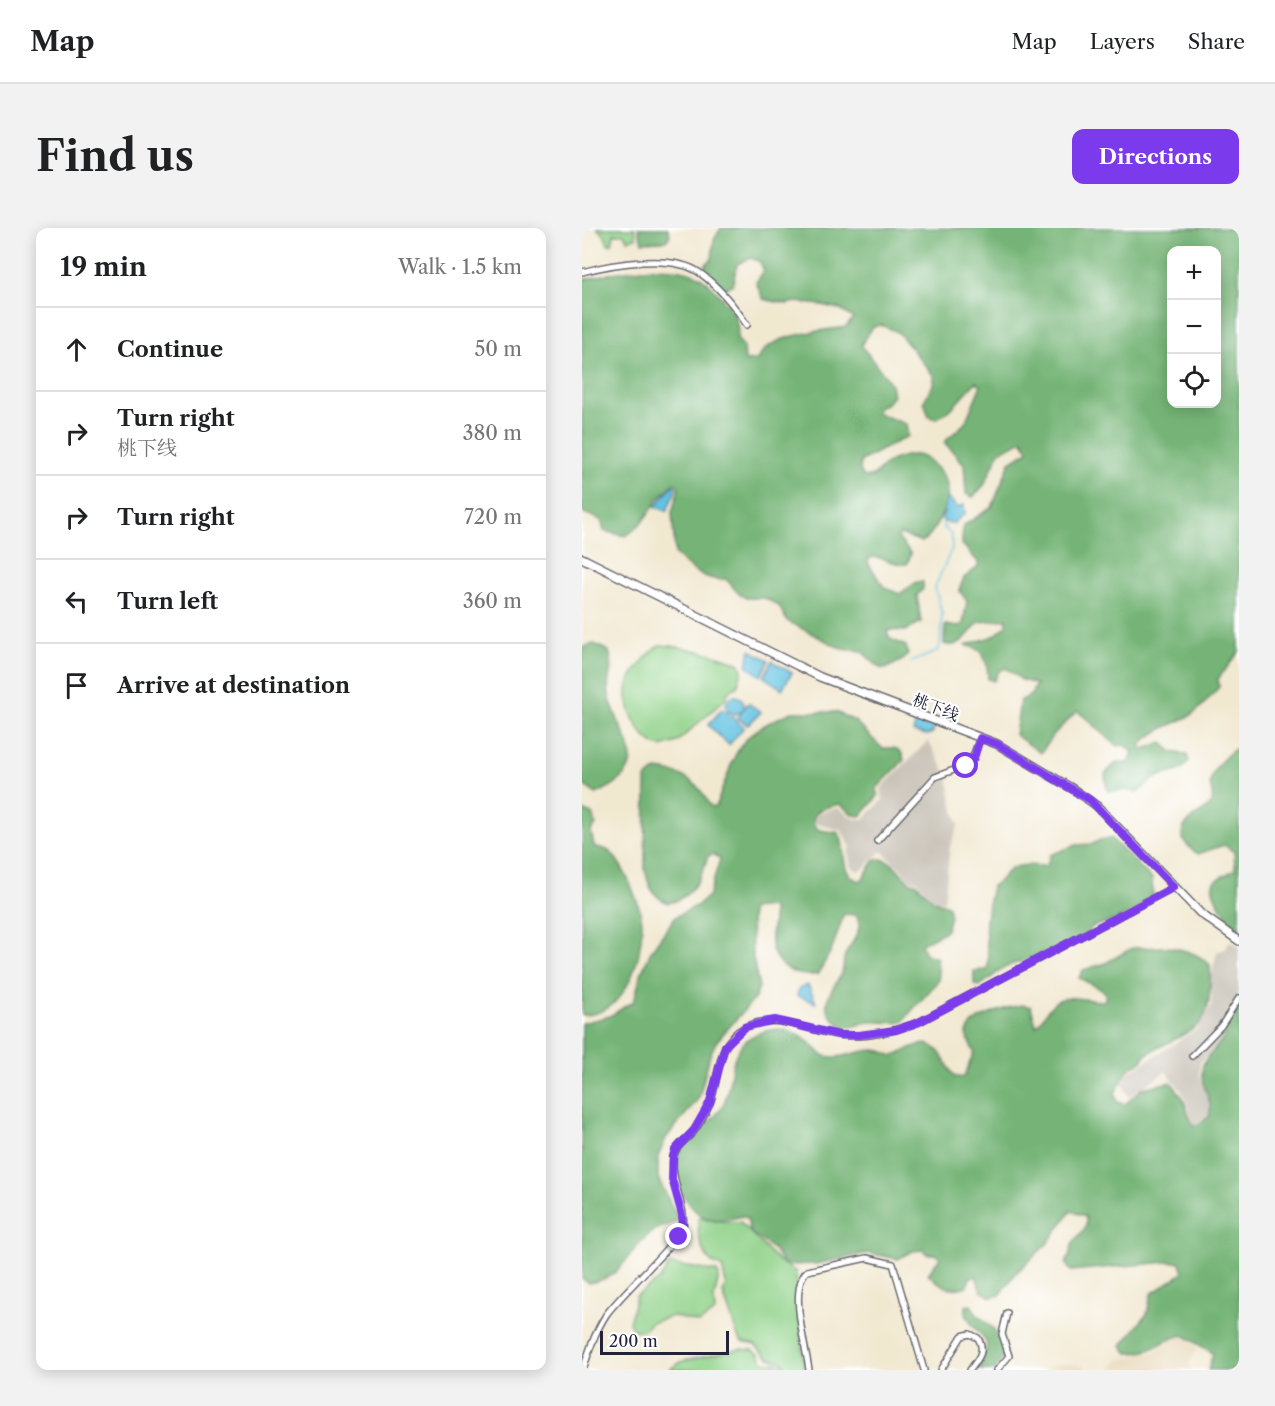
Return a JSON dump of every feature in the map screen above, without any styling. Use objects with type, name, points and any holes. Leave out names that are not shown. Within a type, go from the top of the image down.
[{"type":"main road","name":"桃下线","points":[[582,558],[820,677],[997,744],[1090,800],[1200,913],[1239,941]]},
{"type":"street","points":[[582,272],[611,264],[650,261],[690,268],[707,280],[738,311],[747,325]]},
{"type":"street","points":[[877,841],[936,777],[970,764],[980,738]]},
{"type":"street","points":[[583,1370],[592,1341],[606,1315],[658,1256],[679,1237],[683,1226],[672,1179],[675,1150],[694,1130],[710,1102],[725,1046],[745,1027],[775,1020],[839,1035],[896,1030],[919,1022],[1174,887]]},
{"type":"street","points":[[1192,1056],[1221,1026],[1239,998]]},
{"type":"street","points":[[809,1370],[798,1295],[802,1276],[807,1271],[867,1258],[893,1264],[924,1370]]},
{"type":"street","points":[[997,1370],[1009,1356],[1002,1334],[1007,1313]]},
{"type":"street","points":[[940,1370],[962,1336],[970,1334],[978,1338],[982,1348],[979,1358],[970,1370]]},
{"type":"shaded area","points":[[928,741],[948,776],[953,808],[959,825],[950,846],[944,902],[935,900],[917,881],[907,879],[903,871],[882,851],[863,869],[858,871],[851,867],[848,852],[851,847],[841,830],[814,823],[816,814],[837,808],[855,819],[864,819],[883,800],[881,788]]},
{"type":"shaded area","points":[[1229,941],[1239,946],[1239,994],[1217,1032],[1223,1035],[1200,1062],[1199,1075],[1208,1099],[1209,1115],[1194,1124],[1184,1094],[1166,1071],[1129,1097],[1122,1083],[1129,1072],[1196,1030],[1211,1006],[1212,993],[1209,985],[1217,952],[1226,949]]},
{"type":"shaded area","points":[[1181,1336],[1197,1348],[1189,1364],[1191,1370],[1111,1370],[1118,1360],[1152,1353]]},
{"type":"shaded area","points":[[1059,1363],[1080,1365],[1088,1370],[1043,1370]]},
{"type":"green space","points":[[597,228],[635,228],[636,238],[628,240],[624,234],[614,234],[612,244],[608,244],[605,236]]},
{"type":"green space","points":[[638,228],[668,228],[670,235],[666,241],[642,242]]},
{"type":"green space","points":[[721,228],[1239,228],[1239,652],[1218,679],[1219,687],[1203,705],[1191,715],[1152,735],[1141,745],[1143,749],[1162,743],[1172,752],[1187,755],[1189,761],[1185,766],[1178,771],[1156,778],[1136,792],[1107,790],[1105,774],[1117,762],[1129,763],[1133,752],[1124,745],[1118,746],[1077,711],[1053,735],[1041,753],[1015,735],[1020,701],[1031,695],[1036,684],[1022,680],[1006,668],[999,671],[994,681],[988,679],[987,665],[981,651],[966,645],[994,636],[1007,625],[1007,619],[980,622],[961,642],[951,645],[944,644],[945,625],[957,627],[963,624],[967,601],[959,590],[964,578],[978,567],[978,562],[962,544],[963,526],[992,507],[1010,462],[1028,451],[1023,440],[1000,451],[984,485],[973,497],[966,494],[964,464],[944,442],[965,423],[981,385],[976,382],[952,408],[936,419],[929,417],[924,401],[934,383],[933,375],[898,332],[881,325],[873,327],[861,345],[891,384],[893,396],[886,404],[878,407],[877,413],[906,424],[908,436],[861,461],[860,470],[864,477],[872,476],[892,460],[917,455],[937,468],[945,478],[948,489],[943,510],[936,526],[927,538],[922,542],[900,534],[898,538],[911,554],[907,564],[869,558],[868,563],[884,587],[899,594],[917,582],[923,582],[923,589],[917,595],[921,622],[905,631],[889,630],[887,633],[890,639],[906,646],[908,654],[903,660],[885,669],[880,668],[861,651],[842,649],[787,621],[779,606],[765,598],[746,598],[739,594],[726,579],[705,576],[686,565],[675,555],[672,512],[679,488],[674,483],[641,523],[626,536],[604,531],[601,520],[582,512],[582,280],[624,271],[656,268],[685,271],[697,275],[710,285],[733,311],[738,327],[737,339],[744,347],[745,361],[757,360],[763,351],[783,339],[810,332],[846,327],[853,318],[839,309],[822,305],[795,302],[787,304],[763,299],[756,282],[764,271],[760,262],[751,258],[737,264],[733,284],[724,289],[704,270],[705,265],[712,259],[714,240]]},
{"type":"green space","points":[[594,644],[609,651],[611,664],[609,695],[626,737],[631,761],[626,773],[615,783],[596,794],[582,784],[582,647]]},
{"type":"green space","points":[[660,645],[722,657],[740,664],[742,671],[737,687],[729,691],[725,699],[677,742],[661,747],[646,738],[640,730],[631,712],[627,693],[633,675]]},
{"type":"green space","points":[[792,712],[836,712],[855,721],[883,749],[894,748],[901,753],[904,760],[876,789],[878,796],[861,816],[854,815],[839,804],[817,812],[813,824],[819,830],[839,833],[846,868],[854,878],[861,881],[875,860],[882,859],[892,863],[908,881],[917,884],[934,901],[948,906],[950,916],[946,931],[921,944],[925,954],[937,958],[939,980],[903,1022],[868,1022],[844,1027],[829,1013],[827,1000],[842,972],[846,953],[858,932],[859,921],[856,915],[844,914],[832,949],[818,974],[803,975],[782,965],[773,953],[771,945],[772,907],[751,909],[752,953],[759,987],[755,998],[716,1042],[710,1055],[699,1098],[666,1138],[658,1157],[658,1178],[677,1217],[675,1222],[649,1234],[617,1271],[589,1283],[582,1279],[582,1023],[610,1016],[634,1001],[641,974],[651,951],[675,917],[698,905],[709,895],[720,859],[713,854],[708,856],[699,879],[689,892],[676,901],[668,903],[654,893],[649,885],[645,868],[646,778],[656,770],[682,776],[695,784],[710,806],[714,807],[717,805],[732,761],[744,742],[759,728]]},
{"type":"green space","points":[[1239,747],[1239,933],[1221,908],[1213,887],[1216,880],[1235,869],[1234,852],[1224,845],[1198,854],[1182,836],[1183,829],[1188,822],[1212,802],[1210,783],[1217,767],[1225,757]]},
{"type":"green space","points":[[582,810],[592,814],[596,825],[591,831],[594,846],[607,850],[613,855],[625,873],[639,907],[642,924],[635,968],[620,996],[610,1006],[597,1013],[582,1015]]},
{"type":"green space","points":[[1111,838],[1152,879],[1153,895],[1141,907],[1126,915],[1093,926],[1075,944],[1053,953],[1018,962],[999,971],[979,986],[974,985],[974,971],[987,970],[988,966],[986,926],[992,886],[1015,867],[1047,866],[1050,855],[1076,845],[1093,844]]},
{"type":"green space","points":[[1167,947],[1190,952],[1201,957],[1210,965],[1208,1004],[1204,1016],[1189,1032],[1145,1055],[1143,1060],[1128,1070],[1115,1093],[1117,1102],[1125,1104],[1143,1088],[1171,1082],[1183,1098],[1195,1126],[1209,1117],[1210,1104],[1203,1083],[1203,1067],[1206,1059],[1222,1039],[1239,1001],[1239,1370],[1208,1370],[1213,1353],[1183,1335],[1167,1340],[1151,1349],[1127,1353],[1122,1345],[1147,1314],[1151,1294],[1183,1273],[1180,1262],[1071,1271],[1066,1264],[1072,1245],[1084,1229],[1086,1221],[1085,1216],[1071,1211],[1047,1244],[1015,1274],[1000,1295],[991,1297],[981,1291],[976,1276],[970,1278],[967,1286],[961,1288],[950,1288],[941,1284],[928,1274],[940,1258],[936,1254],[927,1254],[923,1250],[912,1251],[898,1259],[868,1253],[816,1264],[787,1265],[773,1249],[750,1232],[747,1218],[742,1216],[720,1220],[706,1218],[692,1207],[681,1190],[676,1170],[679,1152],[719,1112],[727,1095],[735,1056],[747,1040],[757,1034],[772,1030],[793,1033],[806,1040],[822,1054],[833,1057],[876,1050],[893,1056],[915,1046],[926,1044],[937,1050],[955,1077],[964,1077],[974,1052],[966,1035],[973,1023],[1002,1010],[1026,1005],[1031,1007],[1036,1026],[1057,1001],[1076,998],[1104,1001],[1106,996],[1103,990],[1079,978],[1083,970],[1106,963],[1132,948]]},
{"type":"green space","points":[[698,1218],[714,1221],[740,1222],[777,1260],[796,1272],[804,1370],[788,1370],[783,1362],[769,1358],[755,1345],[742,1342],[738,1337],[723,1293],[726,1284],[722,1267],[710,1261],[701,1246],[698,1229]]},
{"type":"green space","points":[[670,1264],[717,1272],[719,1276],[714,1298],[715,1312],[699,1323],[673,1316],[650,1323],[643,1331],[633,1330],[629,1323],[636,1296],[660,1279]]},
{"type":"green space","points":[[971,1305],[977,1315],[993,1328],[1005,1353],[995,1370],[980,1370],[987,1345],[968,1318],[966,1306]]},
{"type":"green space","points":[[740,1349],[753,1350],[760,1355],[762,1362],[783,1364],[786,1370],[672,1370],[671,1368],[683,1361]]},
{"type":"water","points":[[673,485],[676,489],[667,511],[655,507]]},
{"type":"water","points":[[950,499],[957,508],[964,505],[965,513],[954,523],[944,522],[942,519],[947,500]]},
{"type":"water","points":[[750,650],[769,660],[761,676],[747,666]]},
{"type":"water","points":[[772,661],[792,673],[782,689],[764,677]]},
{"type":"water","points":[[735,696],[741,699],[744,705],[741,711],[735,714],[729,711],[726,705],[729,699]]},
{"type":"water","points":[[748,703],[761,712],[748,725],[737,718]]},
{"type":"water","points":[[722,709],[744,727],[729,745],[708,725]]},
{"type":"water","points":[[916,721],[934,727],[933,733],[927,735],[913,732]]},
{"type":"water","points":[[808,985],[816,1003],[797,996],[799,988]]},
{"type":"waterway","points":[[911,662],[936,652],[940,646],[942,614],[935,587],[952,548],[951,534],[944,528],[943,523]]},
{"type":"route","points":[[679,1237],[683,1226],[672,1179],[675,1150],[694,1130],[710,1102],[725,1046],[745,1027],[775,1020],[839,1035],[896,1030],[919,1022],[1174,887],[1090,800],[997,744],[980,738],[974,758],[966,766]]}]
